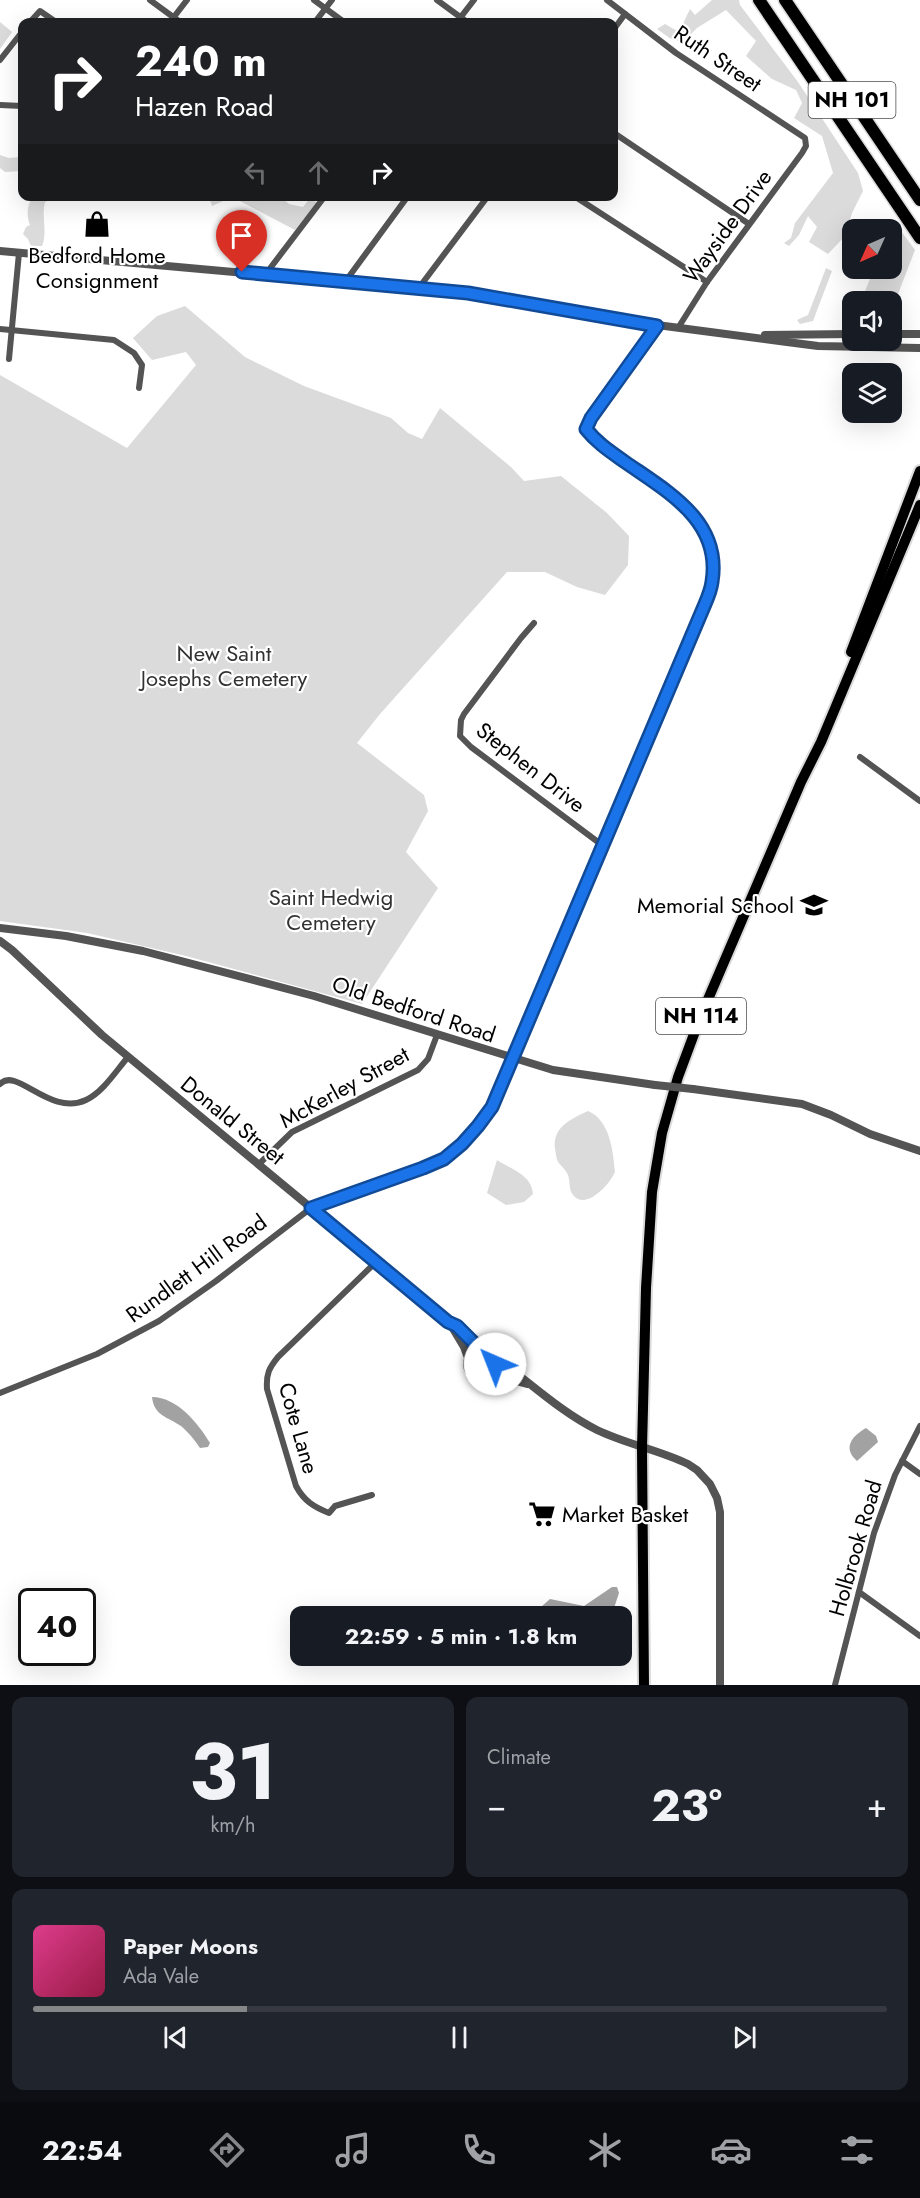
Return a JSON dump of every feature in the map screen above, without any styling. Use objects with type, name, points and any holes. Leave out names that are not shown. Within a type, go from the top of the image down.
[{"type":"highway","name":"NH 101","points":[[759,0],[920,238]]},
{"type":"highway","name":"NH 101","points":[[785,0],[920,200]]},
{"type":"main road","name":"NH 114","points":[[811,760],[818,736],[920,471]]},
{"type":"main road","name":"NH 114","points":[[644,1685],[642,1448],[646,1288],[650,1216],[662,1133],[691,1040],[825,732],[920,505]]},
{"type":"street","points":[[150,0],[170,18]]},
{"type":"street","points":[[174,18],[187,0]]},
{"type":"street","points":[[314,0],[339,18]]},
{"type":"street","points":[[318,18],[332,0]]},
{"type":"street","points":[[437,0],[457,18]]},
{"type":"street","points":[[460,18],[474,0]]},
{"type":"street","name":"Ruth Street","points":[[608,0],[689,62],[793,129],[805,138],[806,146]]},
{"type":"street","points":[[33,18],[40,10],[51,18]]},
{"type":"street","points":[[618,24],[625,14]]},
{"type":"street","points":[[0,60],[18,37]]},
{"type":"street","points":[[0,105],[18,106]]},
{"type":"street","points":[[618,136],[749,224]]},
{"type":"street","name":"Wayside Drive","points":[[678,328],[707,282],[806,146]]},
{"type":"street","points":[[266,275],[322,201]]},
{"type":"street","points":[[345,282],[404,201]]},
{"type":"street","points":[[418,289],[484,201]]},
{"type":"street","points":[[582,201],[707,282]]},
{"type":"street","points":[[0,251],[489,296],[657,326],[818,346],[920,348]]},
{"type":"street","points":[[9,359],[19,253]]},
{"type":"street","name":"Rundlett Hill Road","points":[[0,1394],[97,1354],[159,1321],[216,1281],[311,1208],[444,1159],[462,1144],[492,1107],[705,604],[712,582],[712,559],[707,537],[695,516],[679,500],[601,445],[586,429],[591,418],[657,326]]},
{"type":"street","points":[[0,329],[114,340],[134,353],[142,366],[139,388]]},
{"type":"street","points":[[746,336],[842,334]]},
{"type":"street","points":[[902,334],[920,334]]},
{"type":"street","name":"Stephen Drive","points":[[534,623],[464,714],[461,720],[460,736],[471,747],[602,845]]},
{"type":"street","points":[[860,757],[920,801]]},
{"type":"street","name":"Old Bedford Road","points":[[0,928],[97,941],[224,971],[359,1010],[512,1059],[570,1074],[802,1104],[870,1134],[920,1151]]},
{"type":"street","points":[[12,929],[9,938],[12,950]]},
{"type":"street","name":"Donald Street","points":[[0,941],[84,1020],[448,1322],[457,1326],[504,1368],[519,1375],[590,1426],[688,1464],[704,1477],[717,1498],[720,1512],[722,1542],[720,1685]]},
{"type":"street","name":"McKerley Street","points":[[259,1164],[292,1132],[418,1070],[428,1059],[437,1035]]},
{"type":"street","points":[[0,1084],[11,1079],[52,1101],[75,1104],[95,1094],[128,1057]]},
{"type":"street","name":"Cote Lane","points":[[372,1495],[335,1506],[328,1513],[311,1505],[302,1496],[296,1486],[267,1389],[266,1377],[268,1370],[278,1357],[376,1262]]},
{"type":"street","name":"Donald Street","points":[[448,1322],[464,1347],[468,1358],[466,1366],[471,1375],[484,1378],[502,1377],[533,1386]]},
{"type":"street","points":[[468,1358],[475,1351],[490,1354],[494,1359],[494,1369],[484,1378]]},
{"type":"street","name":"Holbrook Road","points":[[835,1685],[874,1533],[902,1461],[920,1426]]},
{"type":"street","points":[[902,1461],[920,1474]]},
{"type":"street","points":[[859,1592],[920,1636]]},
{"type":"green space","points":[[712,0],[739,0],[740,5],[798,82],[858,173],[863,191],[850,219],[842,219],[842,239],[828,254],[809,242],[817,227],[808,216],[799,235],[789,246],[784,243],[791,238],[795,223],[833,173],[822,136],[794,118],[802,103],[796,90],[772,79],[746,56],[756,41],[726,10],[697,28],[683,42],[671,39],[657,29],[665,24],[679,32],[690,9],[695,15]]},
{"type":"green space","points":[[0,22],[12,32],[0,49]]},
{"type":"green space","points":[[0,155],[9,158],[18,157],[18,171],[5,172],[0,168]]},
{"type":"green space","points":[[30,201],[47,201],[45,202],[42,246],[31,246],[23,234],[26,227],[30,225]]},
{"type":"green space","points":[[210,201],[223,201],[212,206]]},
{"type":"green space","points":[[240,201],[286,201],[303,207],[308,201],[317,203],[295,230]]},
{"type":"green space","points":[[902,232],[915,250],[899,291],[865,291],[870,279],[902,279]]},
{"type":"green space","points":[[826,268],[832,271],[813,321],[800,324],[797,320],[808,315]]},
{"type":"green space","points":[[185,306],[245,357],[304,386],[391,418],[408,433],[422,439],[440,408],[511,467],[524,481],[561,476],[607,513],[629,536],[628,565],[605,595],[577,587],[545,572],[507,572],[380,714],[357,743],[424,795],[428,811],[406,852],[438,888],[362,1004],[186,956],[87,933],[0,921],[0,375],[127,448],[196,365],[186,352],[152,360],[133,338],[157,316]]},
{"type":"green space","points":[[588,1111],[601,1121],[606,1129],[615,1172],[603,1189],[584,1200],[578,1199],[571,1193],[568,1176],[557,1160],[555,1141],[556,1135],[564,1125]]},
{"type":"green space","points":[[497,1160],[520,1173],[529,1182],[533,1194],[524,1202],[506,1205],[487,1193]]},
{"type":"shaded area","points":[[152,1397],[170,1401],[186,1412],[205,1435],[210,1443],[208,1447],[200,1448],[181,1426],[162,1415],[153,1403]]},
{"type":"shaded area","points":[[866,1428],[876,1436],[878,1442],[857,1461],[850,1451],[851,1443]]},
{"type":"shaded area","points":[[612,1587],[617,1587],[619,1593],[615,1606],[584,1606]]},
{"type":"shaded area","points":[[550,1599],[584,1606],[542,1606]]},
{"type":"place","name":"Bedford Home Consignment","points":[[97,224]]},
{"type":"place","name":"Memorial School","points":[[814,905]]},
{"type":"place","name":"Market Basket","points":[[542,1514]]},
{"type":"route","points":[[242,272],[468,293],[657,326],[591,418],[586,429],[601,445],[679,500],[695,516],[707,537],[712,559],[712,582],[705,604],[492,1107],[462,1144],[444,1159],[311,1208],[448,1322],[457,1326],[474,1343],[492,1355],[495,1364]]},
{"type":"park label","name":"New Saint Josephs Cemetery","points":[[224,666]]},
{"type":"park label","name":"Saint Hedwig Cemetery","points":[[331,910]]}]
